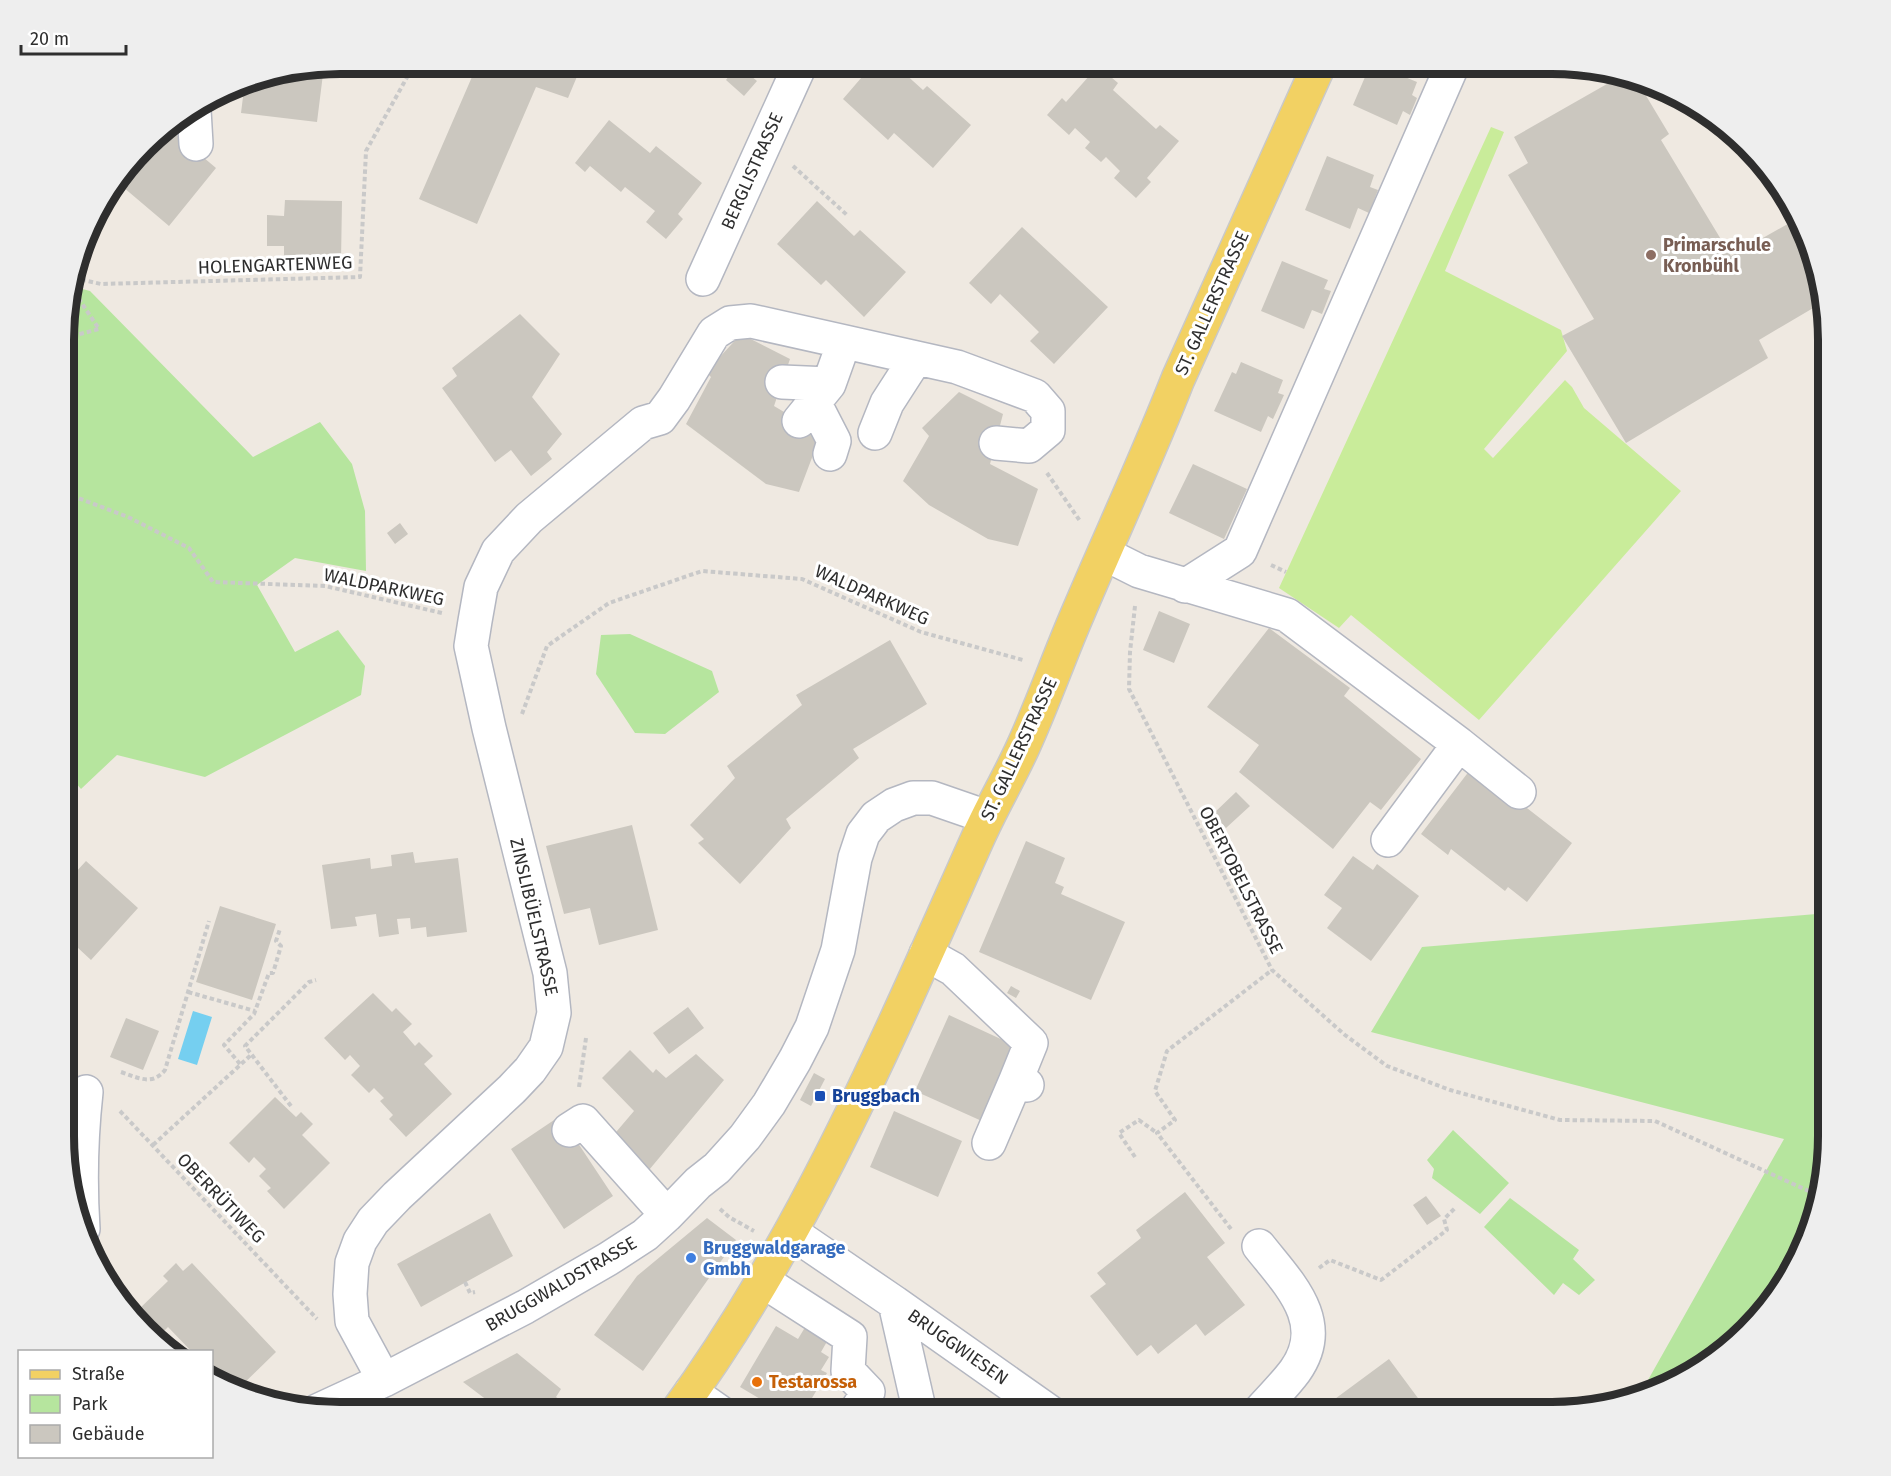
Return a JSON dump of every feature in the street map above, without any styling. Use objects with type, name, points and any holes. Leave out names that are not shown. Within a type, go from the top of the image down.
[{"type":"main road","name":"ST. GALLERSTRASSE","points":[[683,1402],[763,1281],[791,1232],[865,1085],[987,817],[1035,721],[1178,379],[1315,74]]},
{"type":"street","name":"BERGLISTRASSE","points":[[704,279],[796,74]]},
{"type":"street","points":[[1185,586],[1240,551],[1448,74]]},
{"type":"street","points":[[194,116],[196,144]]},
{"type":"street","name":"ZINSLIBÜELSTRASSE","points":[[384,1380],[352,1321],[350,1294],[352,1263],[360,1241],[373,1221],[397,1196],[530,1070],[546,1047],[555,1013],[550,973],[471,646],[482,587],[498,551],[528,518],[643,423],[660,417],[674,399],[714,333],[730,323],[751,321],[957,367],[1035,396],[1048,411],[1048,430],[1029,446]]},
{"type":"street","points":[[814,402],[844,342]]},
{"type":"street","points":[[875,433],[887,403],[916,358]]},
{"type":"street","points":[[782,382],[814,402],[834,441],[830,454]]},
{"type":"street","points":[[996,443],[1029,446]]},
{"type":"street","points":[[1104,554],[1139,571],[1287,615],[1519,792]]},
{"type":"street","points":[[1388,840],[1459,744]]},
{"type":"street","name":"BRUGGWALDSTRASSE","points":[[338,1402],[558,1289],[645,1235],[698,1183],[717,1168],[745,1137],[769,1104],[795,1060],[812,1027],[838,950],[855,858],[863,834],[876,817],[894,805],[914,798],[932,798],[987,817]]},
{"type":"street","points":[[926,954],[953,969],[1031,1043],[1021,1083],[989,1143]]},
{"type":"street","points":[[81,1198],[82,1130],[99,1097]]},
{"type":"street","points":[[569,1130],[583,1121],[615,1175],[667,1215]]},
{"type":"street","name":"BRUGGWIESEN","points":[[791,1232],[1035,1402]]},
{"type":"street","points":[[1259,1246],[1304,1307],[1308,1326],[1305,1351],[1295,1370],[1267,1402]]},
{"type":"street","points":[[763,1281],[850,1337],[848,1371],[868,1392],[862,1402]]},
{"type":"street","name":"BRUGGWIESEN","points":[[895,1303],[918,1402]]},
{"type":"path","name":"HOLENGARTENWEG","points":[[81,280],[101,284],[360,277],[366,151],[409,74]]},
{"type":"path","points":[[766,141],[847,216]]},
{"type":"path","points":[[74,335],[99,328],[78,296]]},
{"type":"path","points":[[1029,446],[1083,527]]},
{"type":"path","name":"WALDPARKWEG","points":[[74,496],[128,517],[189,548],[213,582],[325,586],[475,621]]},
{"type":"path","name":"WALDPARKWEG","points":[[489,728],[521,718],[547,646],[609,603],[702,571],[802,579],[921,632],[1024,660]]},
{"type":"path","name":"OBERTOBELSTRASSE","points":[[1139,571],[1130,652],[1130,689],[1272,970],[1345,1035],[1387,1066],[1449,1090],[1560,1120],[1655,1121],[1812,1191]]},
{"type":"path","points":[[121,1072],[152,1080],[159,1077],[168,1062],[209,921]]},
{"type":"path","points":[[240,1064],[224,1046],[255,1011],[269,973],[273,973],[281,946],[276,941],[280,929]]},
{"type":"path","points":[[1157,1133],[1175,1120],[1155,1091],[1167,1051],[1272,970]]},
{"type":"path","points":[[291,1106],[245,1046],[309,982],[316,980]]},
{"type":"path","points":[[188,992],[255,1011]]},
{"type":"path","points":[[153,1145],[251,1054]]},
{"type":"path","name":"OBERRÜTIWEG","points":[[99,1097],[153,1145],[310,1312]]},
{"type":"path","points":[[1135,1157],[1119,1133],[1139,1120],[1157,1133],[1235,1234],[1259,1246]]},
{"type":"path","points":[[1330,1260],[1381,1280],[1447,1230],[1444,1219],[1455,1208]]},
{"type":"path","points":[[729,1217],[757,1232]]},
{"type":"green space","points":[[1491,127],[1504,132],[1445,271],[1561,330],[1567,351],[1484,449],[1493,458],[1565,380],[1572,387],[1584,408],[1681,491],[1479,720],[1351,615],[1339,628],[1279,588]]},
{"type":"green space","points":[[79,288],[90,291],[253,457],[320,422],[352,464],[365,511],[366,571],[295,558],[257,585],[295,652],[338,630],[365,666],[361,695],[205,777],[117,755],[81,789],[74,781],[74,322]]},
{"type":"green space","points":[[630,634],[712,671],[719,692],[665,734],[635,733],[596,674],[601,635]]},
{"type":"green space","points":[[1818,914],[1818,1137],[1812,1189],[1803,1222],[1782,1270],[1752,1312],[1714,1348],[1685,1367],[1645,1385],[1784,1139],[1371,1032],[1422,947]]},
{"type":"green space","points":[[1453,1130],[1509,1183],[1480,1214],[1432,1178],[1434,1169],[1427,1160]]},
{"type":"green space","points":[[1510,1198],[1579,1250],[1573,1259],[1595,1280],[1579,1295],[1563,1283],[1554,1295],[1484,1227]]},
{"type":"water","points":[[193,1011],[212,1017],[197,1065],[178,1059]]},
{"type":"building","points":[[323,74],[317,122],[241,113],[244,92],[287,79]]},
{"type":"building","points":[[473,74],[578,74],[568,98],[536,87],[477,224],[419,199]]},
{"type":"building","points":[[730,74],[753,74],[751,76],[757,81],[744,96],[726,80]]},
{"type":"building","points":[[865,74],[905,74],[923,90],[927,86],[971,125],[933,168],[894,133],[888,140],[843,99]]},
{"type":"building","points":[[1091,74],[1107,74],[1118,83],[1113,90],[1156,129],[1160,125],[1179,141],[1147,178],[1151,182],[1136,198],[1114,178],[1120,171],[1106,157],[1101,162],[1085,148],[1090,142],[1075,128],[1069,135],[1047,115],[1062,98],[1066,102]]},
{"type":"building","points":[[1366,74],[1398,74],[1417,82],[1412,95],[1417,98],[1410,115],[1403,111],[1397,125],[1353,105]]},
{"type":"building","points":[[1612,81],[1643,90],[1669,134],[1661,140],[1731,256],[1790,223],[1803,254],[1815,307],[1759,340],[1768,358],[1626,443],[1562,336],[1594,319],[1508,175],[1528,163],[1514,137]]},
{"type":"building","points":[[609,120],[650,153],[656,146],[702,183],[678,214],[683,219],[666,239],[646,222],[655,211],[625,187],[621,192],[590,166],[585,172],[575,163]]},
{"type":"building","points":[[173,132],[216,168],[169,226],[123,187],[161,141]]},
{"type":"building","points":[[1327,156],[1374,175],[1370,187],[1378,190],[1369,213],[1358,208],[1350,229],[1305,210]]},
{"type":"building","points":[[285,200],[342,201],[341,261],[284,260],[284,246],[267,246],[267,215],[284,216]]},
{"type":"building","points":[[817,201],[854,236],[860,230],[906,272],[864,317],[826,280],[821,285],[777,244]]},
{"type":"building","points":[[1022,227],[1108,307],[1054,364],[1030,341],[1039,332],[1000,294],[991,304],[969,283]]},
{"type":"building","points":[[1282,261],[1328,280],[1324,289],[1331,291],[1322,314],[1312,310],[1304,329],[1261,311]]},
{"type":"building","points":[[520,314],[560,354],[532,397],[562,434],[547,452],[552,459],[531,476],[511,450],[495,462],[442,388],[457,376],[452,368]]},
{"type":"building","points":[[741,334],[790,359],[774,406],[821,434],[799,492],[766,484],[686,424],[711,377],[706,372]]},
{"type":"building","points":[[1241,362],[1283,380],[1278,393],[1284,395],[1273,419],[1268,416],[1261,432],[1214,411],[1232,372],[1236,374]]},
{"type":"building","points":[[959,392],[1003,414],[990,464],[1038,489],[1018,546],[988,539],[929,505],[903,481],[929,436],[922,428]]},
{"type":"building","points":[[1193,464],[1247,489],[1224,539],[1169,513]]},
{"type":"building","points":[[400,523],[408,534],[395,544],[387,533]]},
{"type":"building","points":[[1159,611],[1190,624],[1174,663],[1143,650]]},
{"type":"building","points":[[1269,628],[1350,688],[1344,696],[1421,759],[1381,810],[1370,802],[1333,849],[1239,772],[1259,745],[1207,707]]},
{"type":"building","points":[[890,640],[927,704],[853,749],[859,758],[786,819],[791,828],[740,884],[698,843],[704,839],[690,825],[735,778],[727,766],[802,705],[796,695]]},
{"type":"building","points":[[1473,766],[1572,843],[1527,902],[1508,887],[1505,891],[1451,849],[1448,855],[1421,834]]},
{"type":"building","points":[[1236,792],[1250,806],[1226,828],[1213,814]]},
{"type":"building","points":[[632,825],[658,930],[599,945],[590,908],[564,914],[546,846]]},
{"type":"building","points":[[1026,841],[1065,858],[1055,883],[1064,887],[1061,894],[1125,922],[1091,1000],[979,952]]},
{"type":"building","points":[[413,852],[415,863],[458,858],[467,932],[427,937],[426,927],[411,929],[410,918],[397,919],[399,934],[379,937],[376,914],[355,917],[357,926],[331,929],[322,865],[370,858],[371,869],[392,866],[391,855]]},
{"type":"building","points":[[1353,856],[1373,870],[1377,864],[1419,896],[1371,961],[1327,928],[1342,908],[1324,895]]},
{"type":"building","points":[[86,861],[138,908],[91,960],[74,944],[74,874]]},
{"type":"building","points":[[220,906],[276,924],[252,1000],[196,982]]},
{"type":"building","points":[[1011,986],[1020,991],[1016,998],[1007,993]]},
{"type":"building","points":[[373,993],[392,1012],[396,1008],[412,1024],[403,1032],[415,1046],[419,1042],[433,1056],[424,1064],[452,1094],[406,1137],[389,1119],[393,1115],[380,1101],[384,1098],[374,1088],[369,1093],[351,1075],[360,1066],[350,1055],[345,1060],[324,1038]]},
{"type":"building","points":[[688,1007],[704,1028],[669,1054],[653,1033]]},
{"type":"building","points":[[949,1015],[1018,1047],[984,1122],[915,1091]]},
{"type":"building","points":[[126,1018],[159,1031],[143,1070],[110,1057]]},
{"type":"building","points":[[630,1050],[653,1073],[656,1069],[666,1078],[696,1054],[724,1080],[649,1170],[611,1138],[634,1111],[602,1078]]},
{"type":"building","points":[[814,1073],[825,1079],[811,1106],[800,1100]]},
{"type":"building","points":[[275,1097],[296,1117],[301,1112],[313,1124],[302,1135],[330,1163],[284,1209],[267,1191],[271,1188],[259,1176],[266,1169],[254,1157],[249,1163],[229,1143]]},
{"type":"building","points":[[894,1111],[962,1141],[938,1197],[870,1167]]},
{"type":"building","points":[[560,1116],[613,1196],[564,1229],[511,1149]]},
{"type":"building","points":[[1185,1192],[1225,1243],[1207,1257],[1245,1305],[1205,1336],[1196,1324],[1158,1354],[1151,1345],[1137,1356],[1090,1296],[1106,1284],[1097,1273],[1141,1238],[1136,1230]]},
{"type":"building","points":[[1426,1196],[1441,1216],[1427,1225],[1413,1205]]},
{"type":"building","points":[[490,1213],[513,1256],[421,1307],[397,1264]]},
{"type":"building","points":[[707,1218],[736,1240],[643,1371],[594,1335],[637,1276]]},
{"type":"building","points":[[176,1263],[183,1271],[192,1263],[276,1352],[243,1384],[213,1370],[213,1350],[190,1350],[168,1327],[161,1334],[138,1310],[168,1281],[163,1276]]},
{"type":"building","points":[[807,1324],[829,1338],[821,1352],[829,1357],[821,1370],[827,1373],[810,1402],[765,1402],[740,1387],[776,1326],[798,1339]]},
{"type":"building","points":[[517,1353],[561,1389],[556,1397],[563,1402],[489,1402],[463,1382]]},
{"type":"building","points":[[1389,1359],[1421,1402],[1331,1402]]},
{"type":"place","name":"Primarschule Kronbühl","points":[[1651,255]]},
{"type":"place","name":"Bruggbach","points":[[820,1096]]},
{"type":"place","name":"Bruggwaldgarage Gmbh","points":[[691,1258]]},
{"type":"place","name":"Testarossa","points":[[757,1382]]}]
